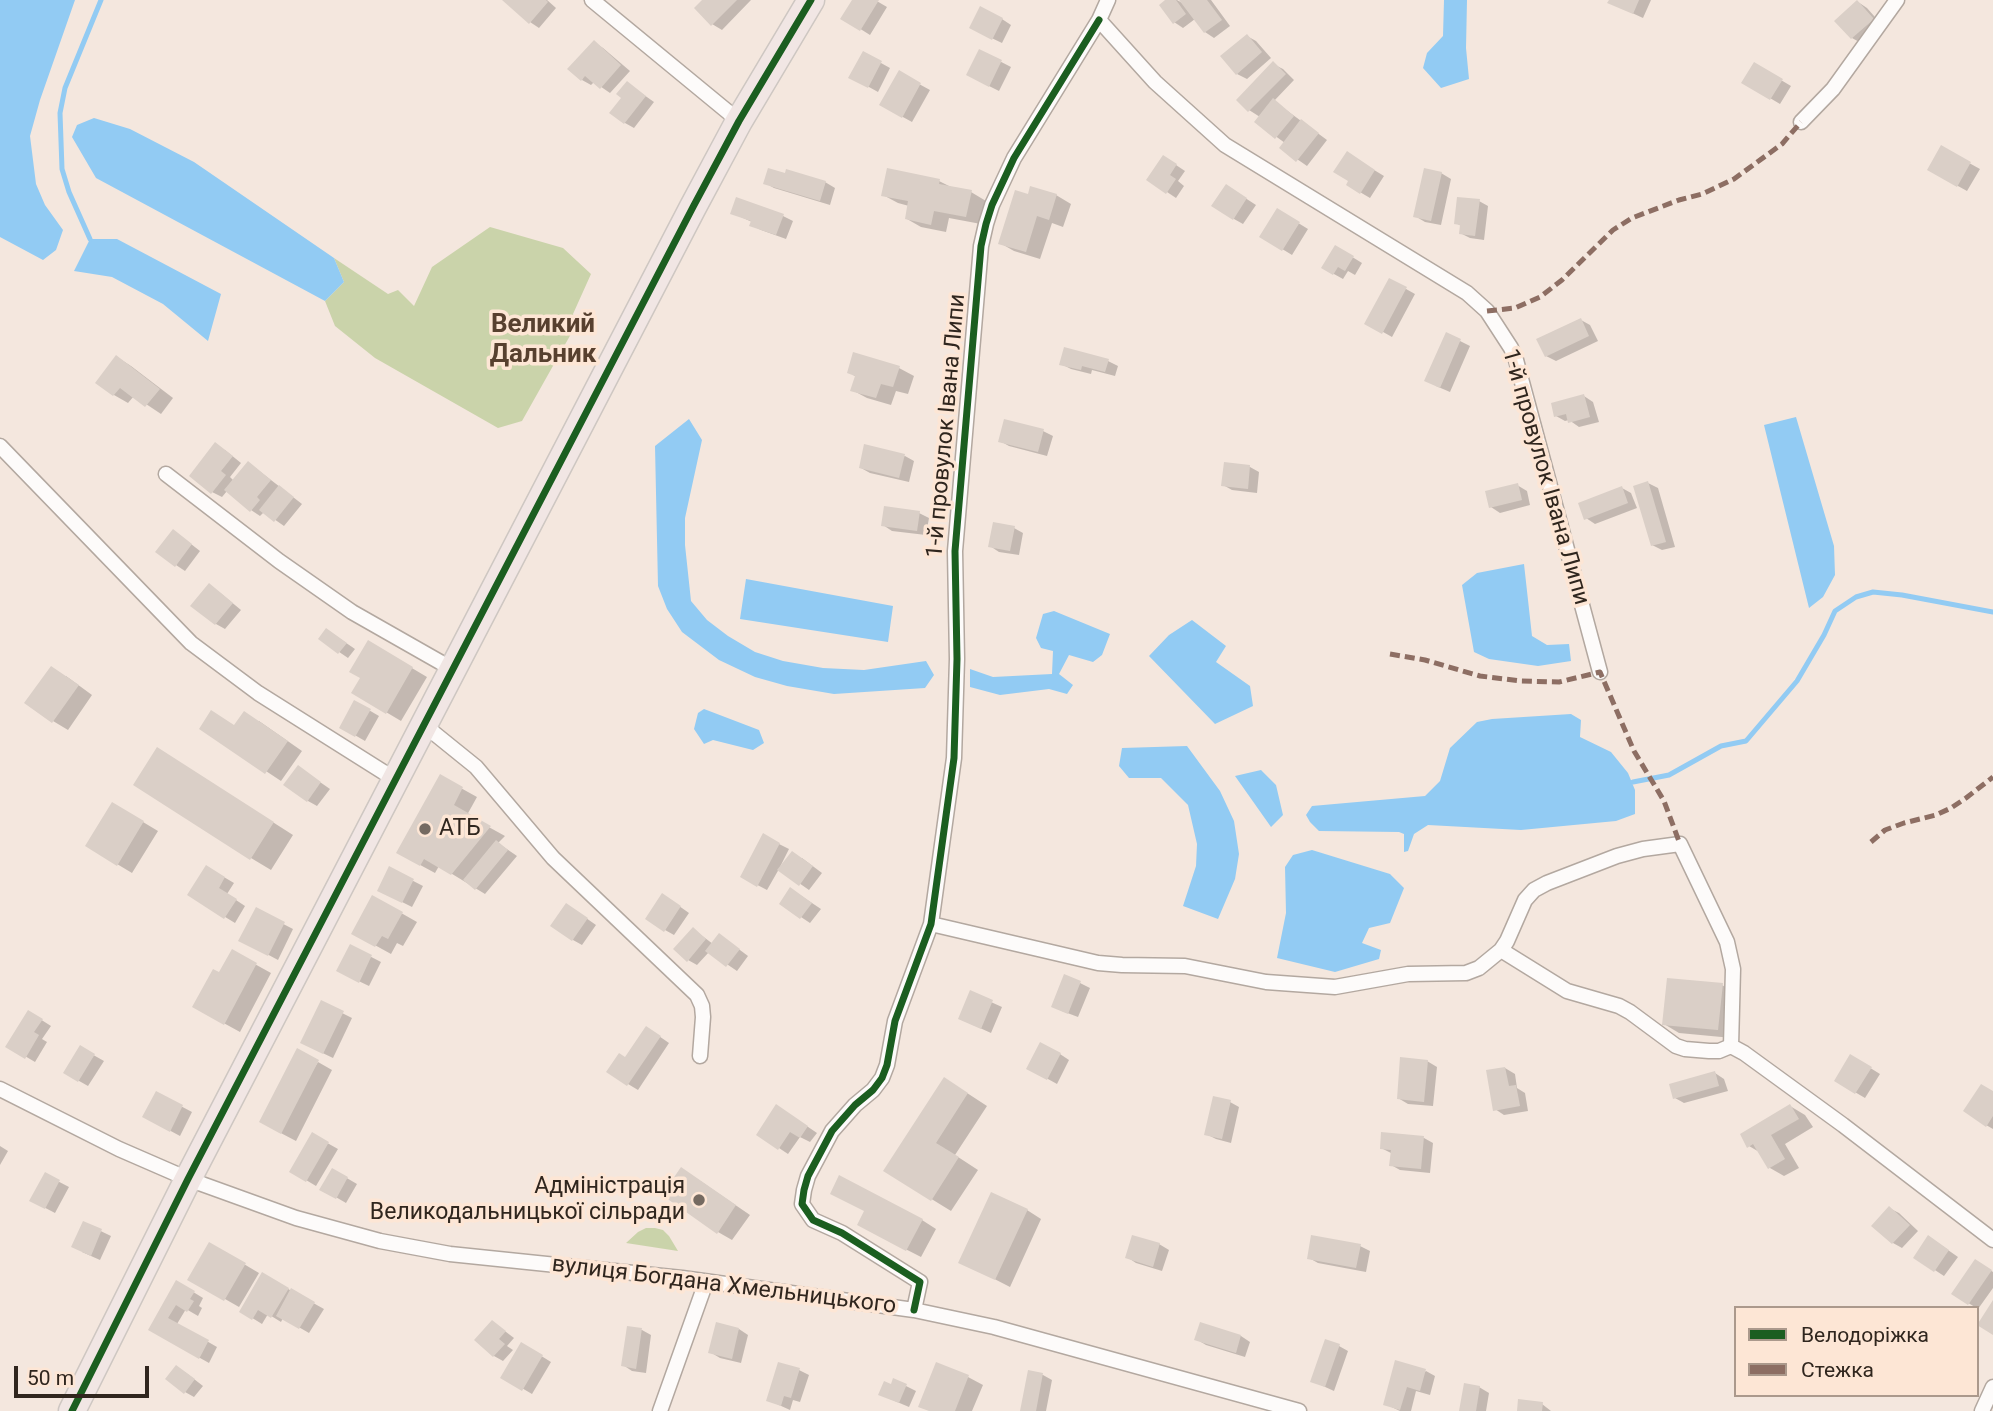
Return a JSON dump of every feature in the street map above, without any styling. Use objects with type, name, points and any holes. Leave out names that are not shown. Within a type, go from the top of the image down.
[{"type":"highway","points":[[72,1411],[188,1180],[739,121],[811,0]]},
{"type":"street","points":[[592,0],[739,121]]},
{"type":"street","name":"1-й провулок Івана Липи","points":[[914,1310],[920,1283],[842,1233],[819,1224],[806,1212],[802,1204],[808,1176],[832,1131],[882,1078],[895,1021],[931,923],[954,758],[957,659],[955,551],[981,246],[986,224],[1014,158],[1099,20],[1108,0]]},
{"type":"street","points":[[1801,122],[1833,89],[1897,0]]},
{"type":"street","name":"1-й провулок Івана Липи","points":[[1099,20],[1154,82],[1226,145],[1467,293],[1487,311],[1516,360],[1600,672]]},
{"type":"street","points":[[0,446],[191,643],[258,693],[396,780]]},
{"type":"street","points":[[166,474],[279,561],[352,612],[454,670]]},
{"type":"street","points":[[424,725],[476,767],[553,858],[697,995],[703,1017],[700,1056]]},
{"type":"street","points":[[931,923],[1097,963],[1185,966],[1266,982],[1335,987],[1408,974],[1466,973],[1479,968],[1501,950],[1525,900],[1534,890],[1617,856],[1680,844],[1727,942],[1733,969],[1731,1046]]},
{"type":"street","points":[[1501,950],[1567,991],[1619,1006],[1630,1012],[1676,1046],[1709,1051],[1719,1051],[1731,1046]]},
{"type":"street","points":[[1731,1046],[1761,1063],[1993,1240]]},
{"type":"street","name":"вулиця Богдана Хмельницького","points":[[0,1089],[119,1149],[188,1180],[296,1218],[392,1244],[450,1254],[613,1270],[914,1310],[994,1328],[1299,1411]]},
{"type":"street","points":[[660,1411],[706,1282]]},
{"type":"street","points":[[1982,1411],[1993,1387]]},
{"type":"green space","points":[[490,227],[563,248],[591,274],[573,314],[576,325],[522,421],[498,428],[375,358],[335,326],[325,301],[344,282],[334,258],[388,294],[398,290],[414,306],[432,267]]},
{"type":"green space","points":[[646,1228],[663,1230],[678,1251],[626,1243]]},
{"type":"water","points":[[0,0],[75,0],[30,136],[36,184],[45,205],[63,230],[56,250],[43,260],[0,237]]},
{"type":"water","points":[[1444,0],[1467,0],[1466,48],[1469,79],[1441,88],[1423,68],[1427,53],[1443,36]]},
{"type":"water","points":[[94,118],[130,129],[194,162],[334,258],[344,282],[325,301],[96,178],[72,137],[77,125]]},
{"type":"water","points":[[90,239],[117,239],[221,294],[208,341],[163,304],[112,277],[74,271]]},
{"type":"water","points":[[1796,417],[1834,546],[1835,575],[1823,597],[1809,608],[1764,425]]},
{"type":"water","points":[[689,419],[702,440],[685,518],[685,545],[691,601],[707,620],[755,652],[783,661],[823,668],[864,670],[926,661],[934,675],[925,688],[834,694],[787,686],[755,677],[719,660],[682,632],[667,609],[658,586],[655,446]]},
{"type":"water","points":[[1524,564],[1532,636],[1547,645],[1569,644],[1571,661],[1538,666],[1489,659],[1474,652],[1462,585],[1477,573]]},
{"type":"water","points":[[746,579],[893,606],[888,642],[740,619]]},
{"type":"water","points":[[1054,611],[1110,634],[1102,655],[1093,662],[1069,655],[1059,674],[1073,685],[1067,694],[1049,689],[1000,695],[970,687],[970,669],[993,677],[1052,674],[1053,651],[1041,648],[1036,638],[1043,614]]},
{"type":"water","points":[[1192,620],[1226,646],[1216,662],[1250,686],[1253,706],[1215,724],[1149,656],[1169,635]]},
{"type":"water","points":[[704,709],[759,730],[764,743],[753,750],[713,740],[704,744],[694,729],[698,713]]},
{"type":"water","points":[[1571,714],[1581,720],[1580,737],[1611,752],[1628,773],[1635,790],[1635,814],[1616,821],[1521,830],[1428,825],[1414,834],[1408,851],[1404,852],[1404,834],[1399,832],[1319,831],[1306,815],[1312,806],[1425,796],[1440,781],[1450,748],[1477,722]]},
{"type":"water","points":[[1187,746],[1220,791],[1234,821],[1239,854],[1235,879],[1218,919],[1183,906],[1196,866],[1197,844],[1188,805],[1161,778],[1129,778],[1119,766],[1122,748]]},
{"type":"water","points":[[1261,770],[1276,785],[1283,815],[1271,827],[1235,776]]},
{"type":"water","points":[[1312,850],[1390,874],[1404,888],[1390,923],[1369,928],[1362,943],[1381,950],[1379,959],[1335,972],[1277,958],[1286,913],[1285,867],[1293,855]]},
{"type":"building","points":[[502,0],[546,0],[548,2],[529,24]]},
{"type":"building","points":[[702,0],[737,0],[711,26],[694,8]]},
{"type":"building","points":[[852,0],[879,0],[860,31],[840,19]]},
{"type":"building","points":[[1165,0],[1176,0],[1186,14],[1173,24],[1159,5]]},
{"type":"building","points":[[1179,0],[1207,0],[1222,20],[1204,33]]},
{"type":"building","points":[[1609,0],[1639,0],[1633,14],[1607,3]]},
{"type":"building","points":[[1857,0],[1874,19],[1851,39],[1834,21]]},
{"type":"building","points":[[980,6],[1003,18],[992,40],[969,28]]},
{"type":"building","points":[[1247,34],[1262,52],[1236,75],[1220,56]]},
{"type":"building","points":[[594,40],[621,65],[600,89],[585,76],[581,81],[567,69]]},
{"type":"building","points":[[979,49],[1002,60],[989,87],[966,75]]},
{"type":"building","points":[[863,51],[882,61],[868,88],[848,78]]},
{"type":"building","points":[[1273,61],[1286,74],[1248,112],[1236,100]]},
{"type":"building","points":[[1754,62],[1783,79],[1770,100],[1741,83]]},
{"type":"building","points":[[899,70],[921,83],[902,118],[879,105]]},
{"type":"building","points":[[627,81],[646,96],[624,124],[609,113],[621,98],[616,94]]},
{"type":"building","points":[[1273,98],[1294,116],[1275,139],[1254,122]]},
{"type":"building","points":[[1301,119],[1319,133],[1296,162],[1279,148]]},
{"type":"building","points":[[1941,145],[1971,162],[1957,187],[1927,170]]},
{"type":"building","points":[[1347,151],[1375,170],[1360,194],[1346,185],[1348,181],[1333,172]]},
{"type":"building","points":[[1163,155],[1177,164],[1170,175],[1176,179],[1166,194],[1146,180]]},
{"type":"building","points":[[768,168],[785,173],[786,169],[826,181],[820,201],[763,184]]},
{"type":"building","points":[[887,168],[940,179],[939,184],[972,190],[966,217],[934,211],[931,225],[905,219],[908,201],[881,196]]},
{"type":"building","points":[[1424,168],[1442,172],[1431,221],[1413,217]]},
{"type":"building","points":[[1226,184],[1247,198],[1233,220],[1211,206]]},
{"type":"building","points":[[1030,186],[1057,194],[1049,220],[1037,216],[1026,252],[998,244],[1015,190],[1028,194]]},
{"type":"building","points":[[736,197],[784,214],[776,235],[749,226],[751,221],[730,214]]},
{"type":"building","points":[[1457,197],[1480,199],[1475,236],[1459,234],[1460,225],[1454,224]]},
{"type":"building","points":[[1277,208],[1300,222],[1282,251],[1259,237]]},
{"type":"building","points":[[1335,245],[1354,256],[1345,271],[1338,267],[1333,275],[1321,268]]},
{"type":"building","points":[[1389,278],[1407,287],[1382,334],[1364,324]]},
{"type":"building","points":[[1581,318],[1589,336],[1545,357],[1536,339]]},
{"type":"building","points":[[1446,332],[1461,339],[1440,388],[1424,381]]},
{"type":"building","points":[[1064,347],[1109,359],[1105,372],[1082,366],[1081,370],[1059,365]]},
{"type":"building","points":[[853,352],[900,366],[893,387],[881,384],[876,398],[850,391],[855,376],[847,373]]},
{"type":"building","points":[[116,355],[160,389],[145,407],[120,388],[113,396],[95,383]]},
{"type":"building","points":[[1584,394],[1590,417],[1568,423],[1566,414],[1554,417],[1551,403]]},
{"type":"building","points":[[1004,419],[1044,429],[1038,452],[998,442]]},
{"type":"building","points":[[215,442],[233,456],[221,471],[226,475],[211,494],[189,476]]},
{"type":"building","points":[[864,444],[905,454],[899,478],[859,468]]},
{"type":"building","points":[[248,461],[271,480],[257,497],[260,500],[250,512],[224,490]]},
{"type":"building","points":[[1224,462],[1250,465],[1248,489],[1221,486]]},
{"type":"building","points":[[1648,481],[1666,542],[1651,546],[1633,486]]},
{"type":"building","points":[[1518,483],[1522,500],[1489,508],[1485,491]]},
{"type":"building","points":[[279,485],[294,497],[274,522],[259,510]]},
{"type":"building","points":[[1622,486],[1628,503],[1584,520],[1578,503]]},
{"type":"building","points":[[884,506],[920,511],[917,531],[881,526]]},
{"type":"building","points":[[993,522],[1015,526],[1010,551],[988,547]]},
{"type":"building","points":[[173,529],[192,544],[175,567],[155,552]]},
{"type":"building","points":[[209,583],[233,603],[215,625],[190,606]]},
{"type":"building","points":[[326,628],[347,643],[338,654],[318,639]]},
{"type":"building","points":[[368,640],[413,667],[386,714],[351,693],[360,678],[349,672]]},
{"type":"building","points":[[51,666],[79,685],[52,723],[24,703]]},
{"type":"building","points":[[354,700],[371,709],[355,737],[339,728]]},
{"type":"building","points":[[211,710],[234,725],[244,711],[288,741],[265,774],[199,729]]},
{"type":"building","points":[[157,747],[274,822],[250,860],[133,785]]},
{"type":"building","points":[[298,765],[321,782],[307,802],[283,785]]},
{"type":"building","points":[[440,774],[463,787],[454,805],[491,826],[451,875],[424,859],[420,866],[396,853]]},
{"type":"building","points":[[112,802],[144,821],[117,866],[85,846]]},
{"type":"building","points":[[763,833],[780,843],[757,887],[740,877]]},
{"type":"building","points":[[496,840],[508,850],[475,890],[463,880]]},
{"type":"building","points":[[792,851],[813,866],[799,886],[777,870]]},
{"type":"building","points":[[206,865],[225,877],[219,888],[237,899],[224,919],[187,895]]},
{"type":"building","points":[[389,866],[414,879],[402,903],[377,891]]},
{"type":"building","points":[[790,887],[812,903],[800,919],[779,904]]},
{"type":"building","points":[[662,893],[681,906],[664,932],[645,919]]},
{"type":"building","points":[[372,895],[403,912],[388,939],[382,936],[375,947],[351,934]]},
{"type":"building","points":[[566,903],[588,918],[572,941],[550,926]]},
{"type":"building","points":[[256,907],[285,922],[268,956],[238,941]]},
{"type":"building","points":[[693,927],[706,939],[687,962],[673,949]]},
{"type":"building","points":[[719,933],[740,949],[726,967],[705,951]]},
{"type":"building","points":[[350,944],[372,955],[359,983],[336,971]]},
{"type":"building","points":[[232,949],[257,963],[224,1025],[192,1007],[213,969],[219,972]]},
{"type":"building","points":[[1064,974],[1081,981],[1068,1014],[1051,1007]]},
{"type":"building","points":[[1667,978],[1723,983],[1718,1030],[1662,1025]]},
{"type":"building","points":[[970,990],[993,1000],[981,1029],[958,1019]]},
{"type":"building","points":[[321,1000],[344,1011],[323,1054],[300,1043]]},
{"type":"building","points":[[28,1010],[43,1019],[34,1032],[39,1035],[25,1059],[5,1047]]},
{"type":"building","points":[[646,1026],[661,1036],[627,1086],[606,1072],[619,1053],[625,1057]]},
{"type":"building","points":[[1040,1042],[1061,1053],[1047,1080],[1026,1069]]},
{"type":"building","points":[[80,1045],[95,1054],[78,1082],[63,1073]]},
{"type":"building","points":[[297,1048],[319,1060],[281,1134],[259,1122]]},
{"type":"building","points":[[1850,1054],[1872,1067],[1855,1094],[1834,1081]]},
{"type":"building","points":[[1400,1057],[1428,1060],[1424,1102],[1397,1099]]},
{"type":"building","points":[[1505,1067],[1509,1086],[1516,1085],[1520,1106],[1493,1111],[1486,1070]]},
{"type":"building","points":[[1715,1071],[1719,1086],[1673,1099],[1669,1084]]},
{"type":"building","points":[[944,1077],[968,1093],[936,1143],[959,1157],[931,1201],[883,1171]]},
{"type":"building","points":[[1981,1084],[1993,1091],[1993,1116],[1986,1127],[1963,1111]]},
{"type":"building","points":[[156,1091],[183,1105],[170,1132],[142,1117]]},
{"type":"building","points":[[1213,1096],[1231,1100],[1222,1139],[1204,1135]]},
{"type":"building","points":[[776,1104],[808,1126],[800,1138],[790,1132],[778,1150],[756,1135]]},
{"type":"building","points":[[1790,1104],[1799,1119],[1771,1135],[1785,1159],[1768,1169],[1753,1144],[1747,1148],[1740,1134]]},
{"type":"building","points":[[312,1132],[329,1142],[306,1182],[289,1172]]},
{"type":"building","points":[[1381,1132],[1424,1136],[1421,1169],[1389,1166],[1391,1150],[1380,1149]]},
{"type":"building","name":"Адміністрація Великодальницької сільради","points":[[681,1167],[736,1205],[717,1234],[662,1195]]},
{"type":"building","points":[[332,1168],[348,1177],[336,1199],[319,1190]]},
{"type":"building","points":[[45,1172],[60,1180],[45,1209],[29,1201]]},
{"type":"building","points":[[839,1175],[923,1219],[906,1251],[857,1225],[864,1211],[830,1194]]},
{"type":"building","points":[[991,1192],[1028,1209],[995,1280],[958,1263]]},
{"type":"building","points":[[1889,1206],[1910,1225],[1892,1244],[1871,1226]]},
{"type":"building","points":[[83,1221],[102,1229],[91,1256],[71,1247]]},
{"type":"building","points":[[1132,1235],[1160,1243],[1153,1267],[1125,1258]]},
{"type":"building","points":[[1311,1235],[1361,1244],[1356,1268],[1307,1259]]},
{"type":"building","points":[[1928,1235],[1949,1250],[1934,1272],[1913,1258]]},
{"type":"building","points":[[209,1242],[246,1263],[224,1301],[187,1280]]},
{"type":"building","points":[[1975,1259],[1992,1270],[1968,1305],[1951,1294]]},
{"type":"building","points":[[262,1272],[289,1288],[271,1318],[258,1310],[252,1320],[239,1312]]},
{"type":"building","points":[[176,1280],[195,1291],[190,1299],[194,1301],[187,1312],[176,1305],[168,1318],[209,1340],[199,1359],[148,1330]]},
{"type":"building","points":[[291,1288],[315,1302],[299,1329],[276,1316]]},
{"type":"building","points":[[1993,1300],[1993,1335],[1979,1326]]},
{"type":"building","points":[[492,1320],[506,1331],[499,1339],[505,1344],[493,1357],[474,1340]]},
{"type":"building","points":[[716,1322],[739,1328],[732,1359],[708,1353]]},
{"type":"building","points":[[1200,1322],[1241,1335],[1236,1353],[1194,1340]]},
{"type":"building","points":[[627,1326],[642,1328],[636,1369],[621,1366]]},
{"type":"building","points":[[1325,1339],[1340,1344],[1325,1387],[1310,1382]]},
{"type":"building","points":[[521,1342],[543,1355],[522,1391],[500,1378]]},
{"type":"building","points":[[1395,1360],[1426,1369],[1420,1391],[1407,1387],[1400,1410],[1383,1405]]},
{"type":"building","points":[[778,1362],[800,1368],[791,1398],[784,1396],[781,1406],[766,1401]]},
{"type":"building","points":[[936,1362],[969,1375],[955,1411],[929,1411],[918,1407]]},
{"type":"building","points":[[176,1365],[195,1379],[184,1394],[165,1379]]},
{"type":"building","points":[[1028,1370],[1043,1373],[1036,1411],[1020,1411]]},
{"type":"building","points":[[893,1378],[907,1384],[899,1403],[878,1395],[884,1381],[891,1384]]},
{"type":"building","points":[[1464,1383],[1480,1386],[1476,1411],[1459,1411]]},
{"type":"building","points":[[1518,1399],[1543,1402],[1542,1411],[1517,1411]]},
{"type":"waterway","points":[[90,239],[62,169],[60,113],[65,88],[101,0]]},
{"type":"waterway","points":[[1633,782],[1669,775],[1721,746],[1746,741],[1797,681],[1835,611],[1856,597],[1873,592],[1902,595],[1993,612]]},
{"type":"marked path","points":[[1487,311],[1515,308],[1540,297],[1562,280],[1613,230],[1632,218],[1702,194],[1734,179],[1782,144],[1801,122]]},
{"type":"marked path","points":[[1390,654],[1425,660],[1480,676],[1521,681],[1559,682],[1600,672],[1634,751],[1664,801],[1680,844]]},
{"type":"marked path","points":[[1871,842],[1885,830],[1951,808],[1993,777]]},
{"type":"cycle path","points":[[72,1411],[188,1179],[693,207],[739,121],[811,0]]},
{"type":"cycle path","points":[[914,1310],[920,1282],[842,1233],[813,1220],[802,1204],[804,1190],[808,1176],[832,1131],[882,1078],[895,1021],[931,924],[954,758],[957,659],[955,551],[981,246],[986,224],[1014,158],[1099,20]]},
{"type":"place","name":"АТБ","points":[[425,829]]},
{"type":"place","name":"Адміністрація Великодальницької сільради","points":[[699,1200]]},
{"type":"district","name":"Великий Дальник","points":[[543,340]]}]
